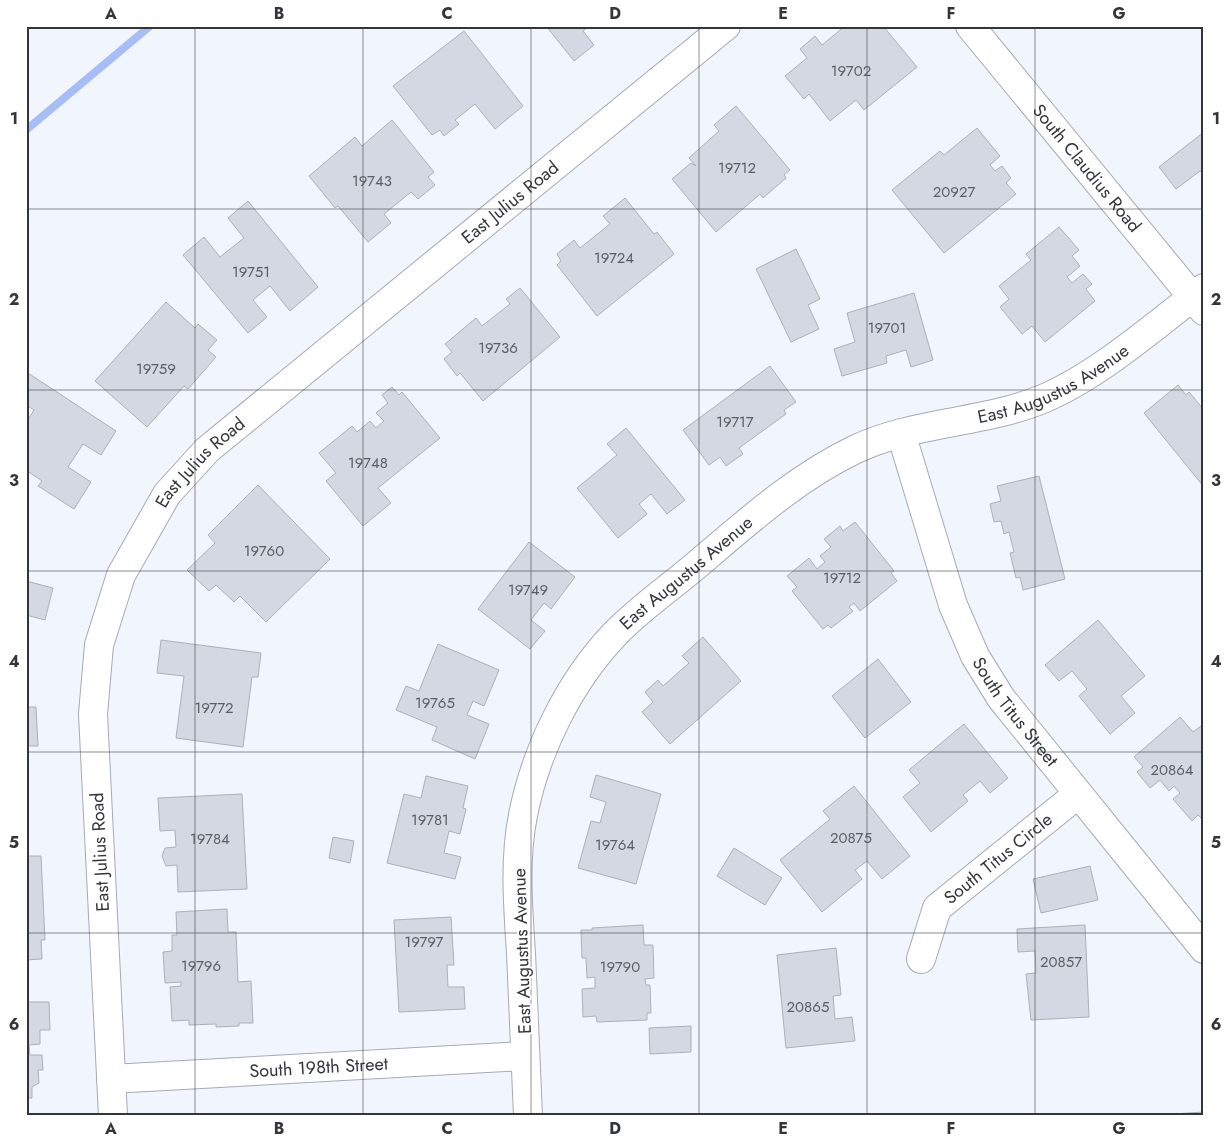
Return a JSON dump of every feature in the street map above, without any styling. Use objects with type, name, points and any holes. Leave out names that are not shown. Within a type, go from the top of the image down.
[{"type":"street","name":"East Julius Road","points":[[113,1116],[93,714],[98,645],[121,575],[167,494],[208,450],[726,26]]},
{"type":"street","name":"South Claudius Road","points":[[970,26],[1200,299]]},
{"type":"street","name":"East Augustus Avenue","points":[[528,1116],[517,872],[523,815],[539,759],[559,715],[581,676],[615,633],[766,507],[814,473],[855,450],[901,433],[995,413],[1044,398],[1088,375],[1200,299]]},
{"type":"street","name":"South Titus Street","points":[[901,433],[953,605],[975,656],[1001,698],[1204,949]]},
{"type":"street","name":"South Titus Circle","points":[[921,959],[936,908],[1078,794]]},
{"type":"street","name":"South 198th Street","points":[[111,1079],[526,1056]]},
{"type":"building","points":[[546,26],[589,26],[583,31],[594,45],[574,61]]},
{"type":"building","points":[[845,26],[847,28],[883,26],[917,67],[864,110],[856,100],[830,121],[809,94],[804,99],[785,76],[807,58],[800,49],[815,36],[822,45]]},
{"type":"building","points":[[464,31],[523,106],[495,129],[475,104],[455,120],[459,124],[444,136],[440,130],[432,135],[393,86]]},
{"type":"building","points":[[736,106],[790,170],[784,175],[786,178],[763,198],[760,194],[716,232],[672,179],[691,163],[696,166],[689,158],[719,131],[714,125]]},
{"type":"building","points":[[392,120],[434,172],[428,177],[435,185],[418,199],[411,192],[384,214],[391,223],[368,242],[338,206],[335,208],[309,176],[355,137],[362,146]]},
{"type":"building","points":[[977,128],[1000,156],[990,165],[995,171],[1002,166],[1011,178],[1006,183],[1016,194],[944,253],[892,190],[940,151],[944,155]]},
{"type":"building","points":[[1204,132],[1204,175],[1200,171],[1176,189],[1159,167]]},
{"type":"building","points":[[625,198],[654,234],[657,232],[674,254],[597,316],[557,265],[561,261],[557,254],[574,240],[580,248],[610,224],[603,216]]},
{"type":"building","points":[[248,201],[318,287],[290,311],[270,286],[253,300],[267,317],[248,333],[183,255],[204,237],[220,257],[244,238],[228,218]]},
{"type":"building","points":[[1059,227],[1079,250],[1072,256],[1080,266],[1067,277],[1072,283],[1083,274],[1092,284],[1086,289],[1095,301],[1045,342],[1032,326],[1022,334],[1000,307],[1009,299],[999,286],[1031,260],[1026,254]]},
{"type":"building","points":[[796,249],[820,299],[808,305],[819,329],[791,342],[756,269]]},
{"type":"building","points":[[520,288],[560,337],[483,401],[460,373],[457,376],[444,359],[452,352],[445,344],[476,318],[482,326],[510,304],[506,299]]},
{"type":"building","points":[[914,293],[933,360],[911,367],[906,350],[886,356],[887,363],[842,376],[834,349],[855,342],[847,313]]},
{"type":"building","points":[[166,302],[195,328],[198,324],[217,340],[208,350],[216,357],[188,389],[184,386],[147,427],[95,381]]},
{"type":"building","points":[[770,366],[796,402],[784,410],[786,414],[739,448],[743,454],[726,466],[720,457],[709,465],[683,430]]},
{"type":"building","points":[[28,373],[116,431],[101,455],[83,444],[68,467],[91,482],[74,509],[38,486],[42,481],[26,470],[26,423],[34,410],[26,405]]},
{"type":"building","points":[[1178,385],[1186,395],[1189,392],[1204,410],[1204,487],[1144,413]]},
{"type":"building","points":[[392,387],[399,395],[402,392],[440,438],[378,488],[391,503],[363,526],[326,481],[336,473],[319,453],[352,426],[357,432],[370,421],[376,428],[384,421],[376,413],[388,403],[382,395]]},
{"type":"building","points":[[626,428],[685,500],[667,514],[651,494],[639,504],[647,514],[618,538],[577,488],[617,455],[607,444]]},
{"type":"building","points":[[1039,476],[1065,579],[1023,590],[1020,577],[1016,578],[1010,553],[1014,552],[1009,532],[1004,534],[1001,521],[994,522],[990,504],[1001,501],[997,486]]},
{"type":"building","points":[[258,485],[330,559],[266,622],[240,596],[234,602],[216,585],[209,591],[187,570],[215,543],[208,535]]},
{"type":"building","points":[[855,522],[894,571],[891,573],[897,581],[860,611],[854,603],[849,607],[853,611],[831,628],[828,625],[823,629],[792,591],[797,587],[787,576],[809,558],[817,569],[825,562],[820,556],[831,547],[824,539],[840,526],[843,531]]},
{"type":"building","points":[[529,542],[575,577],[551,609],[544,603],[531,620],[545,631],[530,649],[478,609]]},
{"type":"building","points":[[26,581],[53,588],[45,620],[26,615]]},
{"type":"building","points":[[1098,620],[1145,676],[1121,696],[1135,713],[1110,734],[1079,696],[1087,689],[1072,671],[1059,681],[1045,665]]},
{"type":"building","points":[[703,637],[741,681],[670,744],[642,712],[653,702],[645,692],[658,680],[663,686],[689,663],[682,656]]},
{"type":"building","points":[[161,640],[261,653],[258,677],[252,677],[243,747],[176,738],[184,676],[157,673]]},
{"type":"building","points":[[438,644],[499,670],[484,706],[473,701],[467,715],[489,724],[475,759],[432,740],[437,727],[396,710],[406,686],[419,691]]},
{"type":"building","points":[[878,659],[911,702],[865,738],[832,696]]},
{"type":"building","points":[[26,707],[36,707],[38,746],[26,746]]},
{"type":"building","points":[[1180,717],[1193,732],[1201,726],[1204,730],[1204,821],[1198,815],[1192,821],[1173,799],[1180,793],[1174,786],[1169,791],[1160,780],[1150,788],[1137,772],[1143,767],[1134,757]]},
{"type":"building","points":[[964,724],[1008,778],[990,793],[980,781],[963,795],[968,801],[931,832],[903,797],[920,783],[909,770]]},
{"type":"building","points":[[596,775],[661,794],[636,884],[578,868],[591,821],[600,823],[606,802],[590,797]]},
{"type":"building","points":[[426,776],[468,786],[463,808],[466,809],[460,834],[449,831],[444,853],[461,857],[455,879],[387,863],[404,794],[421,798]]},
{"type":"building","points":[[854,786],[910,856],[882,879],[867,861],[855,870],[862,879],[822,912],[780,860],[830,819],[823,811]]},
{"type":"building","points":[[242,794],[247,889],[178,892],[177,865],[166,866],[162,856],[165,848],[176,847],[175,830],[160,831],[158,798]]},
{"type":"building","points":[[333,837],[354,841],[350,863],[329,858]]},
{"type":"building","points":[[734,848],[782,878],[765,905],[717,876]]},
{"type":"building","points":[[26,856],[41,856],[45,940],[41,940],[42,959],[26,960]]},
{"type":"building","points":[[1090,866],[1098,900],[1041,913],[1033,879]]},
{"type":"building","points":[[227,909],[228,932],[236,932],[238,982],[251,981],[253,1023],[239,1023],[239,1026],[216,1027],[216,1024],[189,1025],[189,1020],[172,1021],[170,987],[181,986],[181,982],[165,983],[163,952],[172,951],[172,935],[177,935],[176,912]]},
{"type":"building","points":[[451,917],[454,965],[447,965],[448,987],[464,987],[465,1009],[399,1012],[394,920]]},
{"type":"building","points":[[643,925],[644,945],[653,945],[654,978],[645,979],[646,985],[650,985],[651,1013],[647,1013],[647,1020],[597,1022],[596,1016],[583,1017],[582,989],[595,988],[595,977],[587,978],[586,958],[582,958],[581,930]]},
{"type":"building","points":[[1085,925],[1089,1017],[1031,1020],[1026,974],[1036,973],[1035,951],[1018,952],[1017,929]]},
{"type":"building","points":[[836,948],[841,995],[833,996],[835,1019],[852,1017],[855,1041],[786,1048],[777,955]]},
{"type":"building","points":[[26,1002],[49,1002],[50,1030],[40,1030],[40,1044],[29,1045],[30,1055],[42,1055],[43,1070],[38,1070],[39,1083],[32,1087],[32,1098],[26,1098]]},
{"type":"building","points":[[691,1026],[691,1052],[650,1054],[649,1028]]},
{"type":"building","points":[[1204,1112],[1204,1116],[1156,1116],[1156,1115]]},
{"type":"waterway","points":[[26,130],[150,26]]}]
